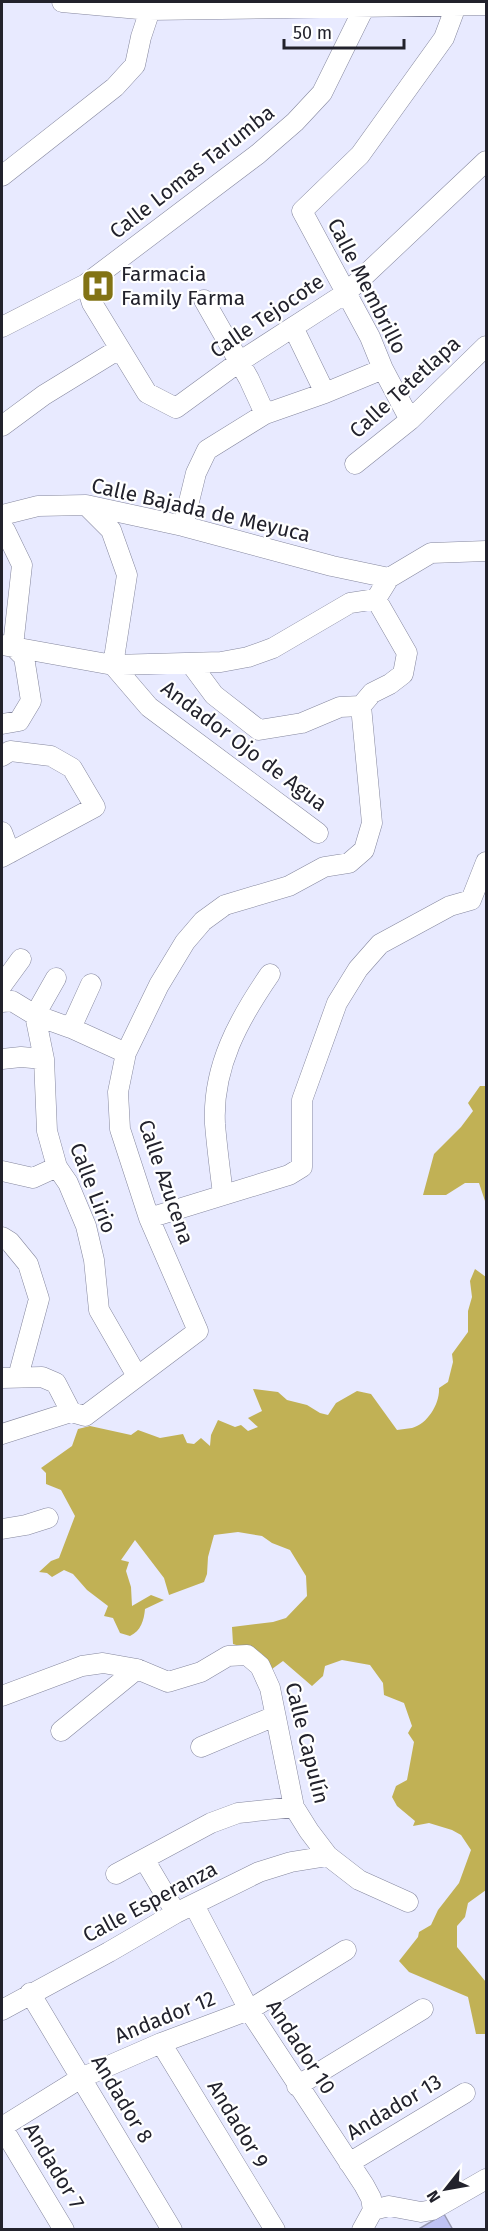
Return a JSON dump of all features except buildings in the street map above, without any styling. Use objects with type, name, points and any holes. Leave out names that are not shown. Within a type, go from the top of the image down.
[{"type":"street","points":[[62,2],[150,10],[364,5],[486,5]]},
{"type":"street","name":"Calle Lomas Tarumba","points":[[2,327],[86,284],[258,154],[296,122],[322,93],[364,5]]},
{"type":"street","name":"Calle Membrillo","points":[[410,420],[383,369],[370,337],[302,211],[360,155],[444,38],[456,6]]},
{"type":"street","points":[[2,176],[115,87],[135,65],[150,10]]},
{"type":"street","name":"Calle Tejocote","points":[[119,349],[147,393],[176,408],[239,362],[346,293],[486,160]]},
{"type":"street","points":[[2,426],[45,395],[119,349],[92,303],[86,284]]},
{"type":"street","points":[[204,300],[265,414]]},
{"type":"street","points":[[293,327],[325,393]]},
{"type":"street","name":"Calle Tetetlapa","points":[[355,464],[410,420],[486,346]]},
{"type":"street","points":[[183,526],[196,473],[207,450],[265,414],[383,369]]},
{"type":"street","points":[[86,504],[111,530],[127,575],[113,665]]},
{"type":"street","name":"Calle Bajada de Meyuca","points":[[2,515],[38,506],[86,504],[183,526],[332,566],[389,578]]},
{"type":"street","points":[[2,529],[5,530],[22,565],[7,645]]},
{"type":"street","points":[[7,645],[113,665],[191,664],[248,657],[273,648],[350,603],[376,599],[389,578],[431,553],[486,551]]},
{"type":"street","points":[[191,664],[214,695],[259,730],[302,723],[340,706],[361,706],[372,693],[404,674],[407,653],[376,599]]},
{"type":"street","points":[[2,724],[18,721],[31,701],[24,657],[7,645]]},
{"type":"street","name":"Andador Ojo de Agua","points":[[113,665],[149,707],[318,833]]},
{"type":"street","name":"Calle Azucena","points":[[137,1376],[198,1331],[149,1218],[120,1129],[118,1092],[126,1053],[159,985],[185,942],[203,921],[225,905],[289,886],[324,867],[349,863],[364,850],[372,823],[361,706]]},
{"type":"street","points":[[2,756],[10,751],[51,756],[72,768],[95,807],[6,855],[2,832]]},
{"type":"street","points":[[149,1218],[289,1175],[302,1167],[302,1100],[338,1003],[358,969],[380,944],[450,906],[471,900],[486,862]]},
{"type":"street","points":[[2,985],[21,959]]},
{"type":"street","points":[[223,1194],[215,1122],[223,1059],[232,1035],[270,974]]},
{"type":"street","points":[[35,1015],[56,978]]},
{"type":"street","points":[[70,1028],[91,984]]},
{"type":"street","points":[[2,1002],[12,1001],[35,1015],[126,1053]]},
{"type":"street","name":"Calle Lirio","points":[[35,1015],[44,1059],[47,1131],[57,1167],[68,1183],[86,1226],[94,1260],[99,1310],[137,1376]]},
{"type":"street","points":[[2,1059],[21,1057],[44,1059]]},
{"type":"street","points":[[2,1171],[33,1178],[57,1167]]},
{"type":"street","points":[[2,1237],[10,1242],[28,1264],[39,1299],[10,1378],[42,1377],[56,1383],[71,1412]]},
{"type":"street","points":[[2,1434],[71,1412],[85,1416],[137,1376]]},
{"type":"street","points":[[2,1529],[48,1518]]},
{"type":"street","name":"Calle Capulín","points":[[137,1669],[168,1682],[201,1672],[228,1656],[247,1655],[260,1666],[270,1688],[294,1807],[309,1831],[328,1856],[359,1880],[408,1902]]},
{"type":"street","points":[[2,1696],[82,1666],[103,1663],[137,1669]]},
{"type":"street","points":[[61,1731],[137,1669]]},
{"type":"street","points":[[201,1747],[275,1716]]},
{"type":"street","points":[[116,1874],[211,1823],[229,1816],[294,1807]]},
{"type":"street","name":"Calle Esperanza","points":[[2,2010],[176,1913],[259,1872],[291,1862],[328,1856]]},
{"type":"street","points":[[144,1859],[176,1913]]},
{"type":"street","name":"Andador 10","points":[[194,1905],[249,2010],[371,2198],[373,2210]]},
{"type":"street","name":"Andador 12","points":[[2,2127],[81,2078],[161,2043],[249,2010],[346,1950]]},
{"type":"street","name":"Andador 8","points":[[30,1993],[172,2229]]},
{"type":"street","points":[[297,2086],[423,2009]]},
{"type":"street","name":"Andador 9","points":[[161,2043],[275,2229]]},
{"type":"street","name":"Andador 13","points":[[349,2163],[465,2092]]},
{"type":"street","name":"Andador 7","points":[[2,2127],[64,2229]]},
{"type":"street","points":[[362,2229],[373,2210],[389,2206],[421,2212],[432,2210],[486,2178]]},
{"type":"shaded area","points":[[480,1086],[486,1086],[486,1204],[479,1183],[465,1183],[446,1195],[423,1195],[434,1154],[461,1127],[473,1111],[468,1103]]},
{"type":"shaded area","points":[[475,1269],[486,1277],[486,1890],[468,1903],[465,1917],[457,1926],[457,1947],[486,1982],[486,2034],[476,2034],[468,1997],[409,1972],[399,1961],[418,1937],[419,1932],[431,1925],[438,1910],[459,1883],[471,1850],[461,1835],[452,1830],[429,1823],[413,1826],[415,1821],[397,1806],[392,1797],[396,1786],[407,1780],[414,1742],[408,1733],[412,1726],[404,1703],[384,1695],[383,1683],[370,1665],[342,1660],[325,1666],[323,1676],[312,1686],[283,1661],[272,1669],[261,1653],[233,1644],[232,1627],[273,1622],[286,1618],[307,1596],[306,1576],[290,1550],[262,1536],[238,1532],[214,1535],[204,1582],[169,1595],[164,1578],[135,1540],[121,1560],[129,1562],[126,1571],[131,1587],[132,1606],[151,1595],[164,1600],[145,1609],[141,1625],[130,1636],[120,1633],[113,1618],[104,1616],[108,1606],[87,1590],[73,1574],[64,1570],[52,1577],[47,1573],[39,1572],[51,1561],[59,1558],[75,1516],[61,1490],[46,1484],[46,1473],[41,1468],[72,1446],[78,1429],[90,1426],[131,1435],[138,1430],[160,1438],[183,1434],[187,1443],[194,1444],[201,1438],[210,1446],[211,1435],[218,1420],[235,1427],[241,1425],[248,1431],[258,1427],[248,1418],[262,1411],[253,1389],[278,1392],[287,1400],[307,1405],[328,1415],[336,1403],[357,1391],[371,1394],[397,1430],[418,1426],[432,1412],[439,1388],[448,1382],[453,1362],[452,1354],[468,1332],[468,1311],[472,1297],[470,1281]]},
{"type":"place","name":"Farmacia Family Farma","points":[[98,286]]}]
